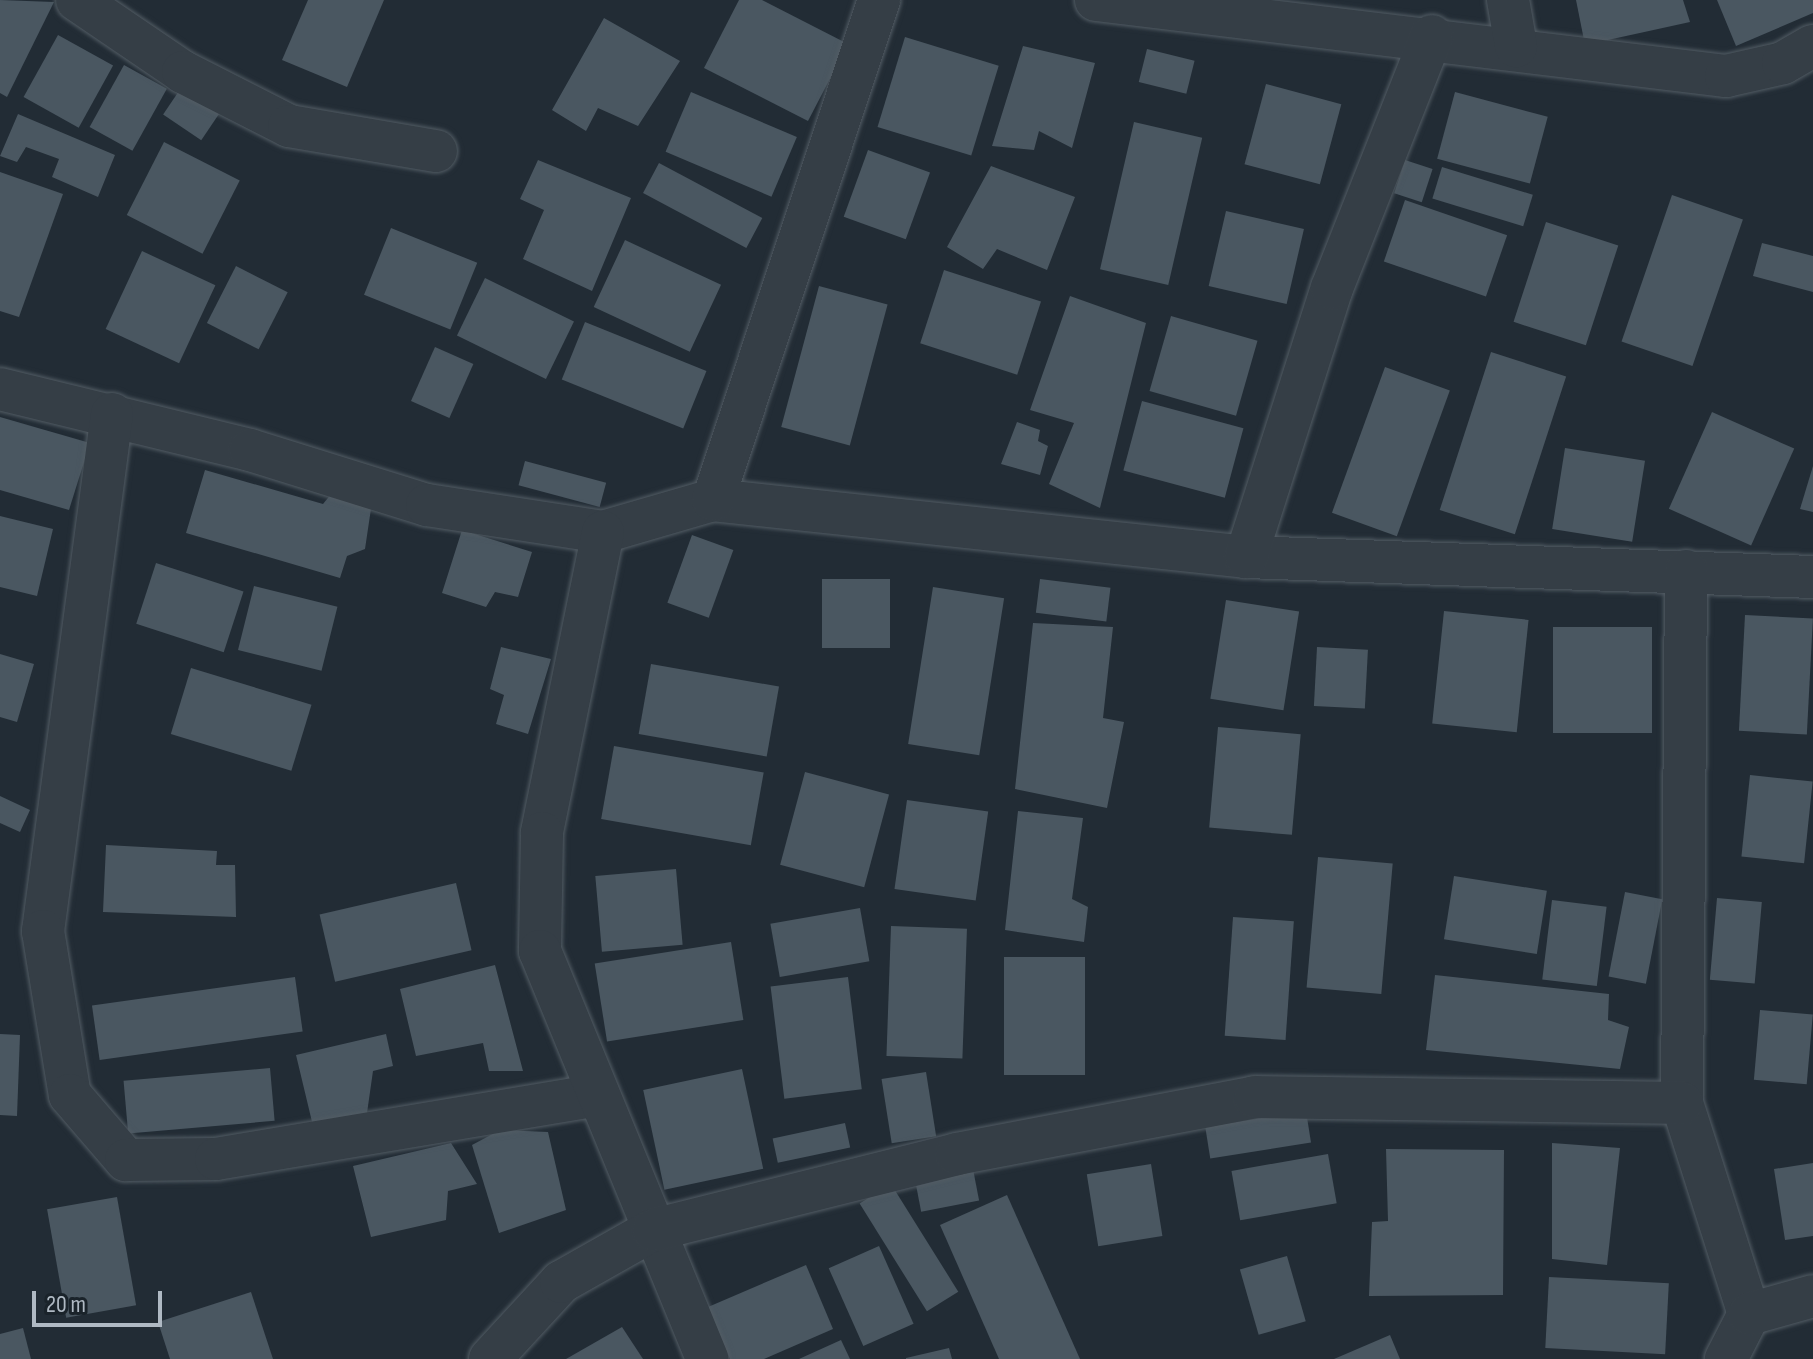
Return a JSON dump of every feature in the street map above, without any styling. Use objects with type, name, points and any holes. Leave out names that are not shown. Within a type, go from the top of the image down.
[{"type":"street","points":[[77,0],[183,72],[289,126],[436,151]]},
{"type":"street","points":[[713,500],[879,0]]},
{"type":"street","points":[[1096,0],[1516,46],[1726,76],[1783,63],[1813,46]]},
{"type":"street","points":[[1508,0],[1516,46]]},
{"type":"street","points":[[1246,557],[1332,288],[1432,36]]},
{"type":"street","points":[[0,389],[112,414],[427,505],[603,532],[713,500],[1246,557],[1813,577]]},
{"type":"street","points":[[112,414],[43,931],[70,1095],[126,1160],[216,1159],[597,1095]]},
{"type":"street","points":[[603,532],[542,833],[540,951],[707,1359]]},
{"type":"street","points":[[1686,571],[1682,1103],[1749,1314],[1726,1359]]},
{"type":"street","points":[[490,1359],[561,1282],[653,1230],[957,1154],[1255,1097],[1682,1103]]},
{"type":"street","points":[[1749,1314],[1813,1296]]},
{"type":"building","points":[[0,0],[54,2],[7,97],[0,93]]},
{"type":"building","points":[[308,0],[384,0],[347,87],[282,60]]},
{"type":"building","points":[[739,0],[762,0],[848,44],[808,121],[704,68]]},
{"type":"building","points":[[1576,0],[1683,0],[1690,22],[1585,45]]},
{"type":"building","points":[[1717,0],[1813,0],[1813,13],[1736,46]]},
{"type":"building","points":[[604,18],[680,61],[638,126],[598,108],[586,131],[552,110]]},
{"type":"building","points":[[58,35],[113,66],[79,128],[24,97]]},
{"type":"building","points":[[905,37],[999,66],[971,156],[878,127]]},
{"type":"building","points":[[1023,46],[1095,63],[1072,148],[1039,131],[1034,150],[992,146]]},
{"type":"building","points":[[1147,49],[1195,61],[1186,94],[1139,82]]},
{"type":"building","points":[[124,65],[167,89],[132,151],[90,127]]},
{"type":"building","points":[[1266,84],[1341,104],[1320,184],[1245,164]]},
{"type":"building","points":[[181,88],[219,114],[201,140],[163,115]]},
{"type":"building","points":[[691,92],[797,137],[771,197],[666,152]]},
{"type":"building","points":[[1455,92],[1548,117],[1530,183],[1437,159]]},
{"type":"building","points":[[18,114],[115,155],[98,197],[52,177],[59,159],[26,147],[17,162],[0,156]]},
{"type":"building","points":[[1134,122],[1202,138],[1168,285],[1100,269]]},
{"type":"building","points":[[164,142],[240,181],[203,254],[127,215]]},
{"type":"building","points":[[868,150],[930,173],[906,239],[844,217]]},
{"type":"building","points":[[538,160],[631,198],[592,291],[523,259],[544,210],[520,199]]},
{"type":"building","points":[[1405,160],[1433,169],[1422,202],[1394,193]]},
{"type":"building","points":[[659,163],[762,218],[746,248],[643,193]]},
{"type":"building","points":[[991,166],[1075,197],[1047,270],[997,249],[983,269],[947,247]]},
{"type":"building","points":[[1442,167],[1533,195],[1523,226],[1432,199]]},
{"type":"building","points":[[0,172],[63,194],[19,317],[0,311]]},
{"type":"building","points":[[1672,195],[1743,219],[1692,366],[1622,342]]},
{"type":"building","points":[[1405,200],[1507,235],[1486,297],[1384,261]]},
{"type":"building","points":[[1226,211],[1304,229],[1287,304],[1209,286]]},
{"type":"building","points":[[1546,222],[1618,245],[1586,345],[1514,322]]},
{"type":"building","points":[[391,228],[477,263],[450,330],[364,295]]},
{"type":"building","points":[[625,240],[721,285],[690,352],[594,307]]},
{"type":"building","points":[[1762,243],[1813,256],[1813,292],[1753,276]]},
{"type":"building","points":[[142,251],[215,285],[179,363],[106,329]]},
{"type":"building","points":[[236,266],[288,292],[259,349],[207,323]]},
{"type":"building","points":[[944,270],[1041,302],[1017,375],[920,343]]},
{"type":"building","points":[[485,278],[574,321],[546,379],[457,336]]},
{"type":"building","points":[[819,286],[888,304],[850,445],[781,427]]},
{"type":"building","points":[[1070,296],[1146,323],[1100,508],[1049,484],[1074,423],[1030,410]]},
{"type":"building","points":[[1171,316],[1258,341],[1236,416],[1150,391]]},
{"type":"building","points":[[585,322],[706,371],[683,429],[562,379]]},
{"type":"building","points":[[435,347],[473,364],[449,418],[411,401]]},
{"type":"building","points":[[1491,352],[1566,376],[1515,534],[1440,510]]},
{"type":"building","points":[[1385,367],[1450,391],[1397,536],[1332,513]]},
{"type":"building","points":[[1142,401],[1243,428],[1225,498],[1123,471]]},
{"type":"building","points":[[1712,412],[1794,449],[1751,545],[1669,509]]},
{"type":"building","points":[[0,417],[90,443],[69,510],[0,490]]},
{"type":"building","points":[[1017,422],[1040,430],[1038,441],[1048,446],[1040,475],[1001,464]]},
{"type":"building","points":[[1565,448],[1645,461],[1632,542],[1552,529]]},
{"type":"building","points":[[525,461],[606,483],[600,507],[519,485]]},
{"type":"building","points":[[1813,466],[1813,512],[1800,509]]},
{"type":"building","points":[[205,470],[323,504],[332,493],[372,502],[365,549],[347,556],[340,578],[186,533]]},
{"type":"building","points":[[0,516],[53,529],[37,596],[0,587]]},
{"type":"building","points":[[462,530],[532,552],[518,597],[495,592],[486,607],[442,593]]},
{"type":"building","points":[[692,535],[733,550],[709,618],[667,603]]},
{"type":"building","points":[[156,563],[243,591],[224,652],[136,624]]},
{"type":"building","points":[[822,579],[890,579],[890,648],[822,648]]},
{"type":"building","points":[[1040,579],[1110,588],[1106,621],[1036,613]]},
{"type":"building","points":[[254,586],[337,607],[321,671],[238,650]]},
{"type":"building","points":[[933,587],[1004,598],[979,755],[908,744]]},
{"type":"building","points":[[1226,600],[1299,612],[1283,710],[1210,699]]},
{"type":"building","points":[[1444,611],[1529,620],[1517,732],[1432,723]]},
{"type":"building","points":[[1745,615],[1813,619],[1807,734],[1739,731]]},
{"type":"building","points":[[1033,623],[1113,627],[1103,718],[1124,722],[1107,808],[1015,789]]},
{"type":"building","points":[[1553,627],[1652,627],[1652,733],[1553,733]]},
{"type":"building","points":[[501,647],[551,659],[528,734],[496,724],[504,695],[490,689]]},
{"type":"building","points":[[1317,647],[1368,650],[1365,709],[1314,706]]},
{"type":"building","points":[[0,654],[34,664],[17,722],[0,717]]},
{"type":"building","points":[[651,664],[779,687],[767,756],[639,734]]},
{"type":"building","points":[[191,668],[311,705],[291,771],[171,734]]},
{"type":"building","points":[[1218,727],[1301,734],[1292,835],[1209,828]]},
{"type":"building","points":[[614,746],[764,772],[751,845],[601,819]]},
{"type":"building","points":[[805,772],[889,795],[864,887],[780,865]]},
{"type":"building","points":[[1750,775],[1813,782],[1804,863],[1741,857]]},
{"type":"building","points":[[0,796],[30,810],[20,832],[0,823]]},
{"type":"building","points":[[907,800],[988,811],[976,901],[894,889]]},
{"type":"building","points":[[1018,811],[1083,818],[1072,899],[1088,907],[1084,942],[1005,930]]},
{"type":"building","points":[[106,845],[217,851],[216,865],[235,865],[236,917],[103,912]]},
{"type":"building","points":[[1318,857],[1393,864],[1381,994],[1307,988]]},
{"type":"building","points":[[676,869],[683,945],[602,952],[595,876]]},
{"type":"building","points":[[1454,876],[1547,891],[1537,954],[1444,939]]},
{"type":"building","points":[[456,883],[472,950],[335,982],[320,914]]},
{"type":"building","points":[[1625,892],[1662,899],[1646,984],[1609,976]]},
{"type":"building","points":[[1717,898],[1762,902],[1755,984],[1710,980]]},
{"type":"building","points":[[1552,900],[1607,907],[1597,986],[1542,979]]},
{"type":"building","points":[[860,908],[869,961],[780,977],[770,924]]},
{"type":"building","points":[[1233,917],[1294,921],[1286,1040],[1225,1036]]},
{"type":"building","points":[[891,926],[967,929],[962,1059],[886,1056]]},
{"type":"building","points":[[731,942],[743,1020],[607,1042],[595,964]]},
{"type":"building","points":[[1004,957],[1085,957],[1085,1075],[1004,1075]]},
{"type":"building","points":[[495,965],[523,1071],[489,1071],[483,1043],[416,1056],[400,989]]},
{"type":"building","points":[[1435,975],[1609,994],[1608,1020],[1629,1027],[1620,1069],[1426,1050]]},
{"type":"building","points":[[295,977],[303,1031],[100,1060],[92,1006]]},
{"type":"building","points":[[848,977],[862,1089],[784,1099],[771,987]]},
{"type":"building","points":[[1760,1010],[1813,1015],[1807,1084],[1754,1080]]},
{"type":"building","points":[[0,1034],[20,1035],[17,1116],[0,1115]]},
{"type":"building","points":[[386,1034],[393,1066],[373,1071],[367,1113],[313,1126],[296,1055]]},
{"type":"building","points":[[270,1068],[275,1121],[128,1134],[124,1081]]},
{"type":"building","points":[[742,1069],[763,1169],[664,1190],[643,1090]]},
{"type":"building","points":[[926,1072],[936,1136],[892,1143],[882,1079]]},
{"type":"building","points":[[1306,1111],[1311,1143],[1210,1159],[1205,1127]]},
{"type":"building","points":[[845,1123],[850,1147],[778,1163],[773,1138]]},
{"type":"building","points":[[500,1130],[548,1132],[566,1210],[499,1233],[472,1145]]},
{"type":"building","points":[[451,1143],[477,1184],[448,1191],[446,1220],[371,1237],[353,1166]]},
{"type":"building","points":[[1552,1143],[1620,1148],[1607,1265],[1552,1259]]},
{"type":"building","points":[[1386,1149],[1504,1150],[1503,1295],[1369,1296],[1372,1222],[1388,1221]]},
{"type":"building","points":[[1328,1154],[1337,1203],[1240,1220],[1231,1171]]},
{"type":"building","points":[[1813,1163],[1813,1236],[1785,1240],[1774,1169]]},
{"type":"building","points":[[1151,1164],[1162,1236],[1098,1246],[1087,1174]]},
{"type":"building","points":[[973,1169],[979,1200],[921,1212],[915,1180]]},
{"type":"building","points":[[891,1184],[958,1292],[927,1311],[860,1204]]},
{"type":"building","points":[[1007,1195],[1080,1359],[999,1359],[940,1225]]},
{"type":"building","points":[[117,1197],[136,1305],[66,1318],[47,1209]]},
{"type":"building","points":[[879,1246],[914,1324],[863,1346],[829,1268]]},
{"type":"building","points":[[1287,1256],[1306,1321],[1259,1335],[1240,1270]]},
{"type":"building","points":[[806,1265],[833,1329],[764,1359],[730,1359],[708,1307]]},
{"type":"building","points":[[1549,1277],[1669,1283],[1665,1354],[1545,1348]]},
{"type":"building","points":[[251,1292],[273,1359],[170,1359],[158,1322]]},
{"type":"building","points":[[622,1327],[643,1359],[566,1359]]},
{"type":"building","points":[[23,1328],[31,1359],[0,1359],[0,1334]]},
{"type":"building","points":[[1390,1335],[1400,1359],[1334,1359]]},
{"type":"building","points":[[841,1340],[850,1359],[799,1359]]},
{"type":"building","points":[[949,1348],[952,1359],[906,1359],[906,1358]]}]
